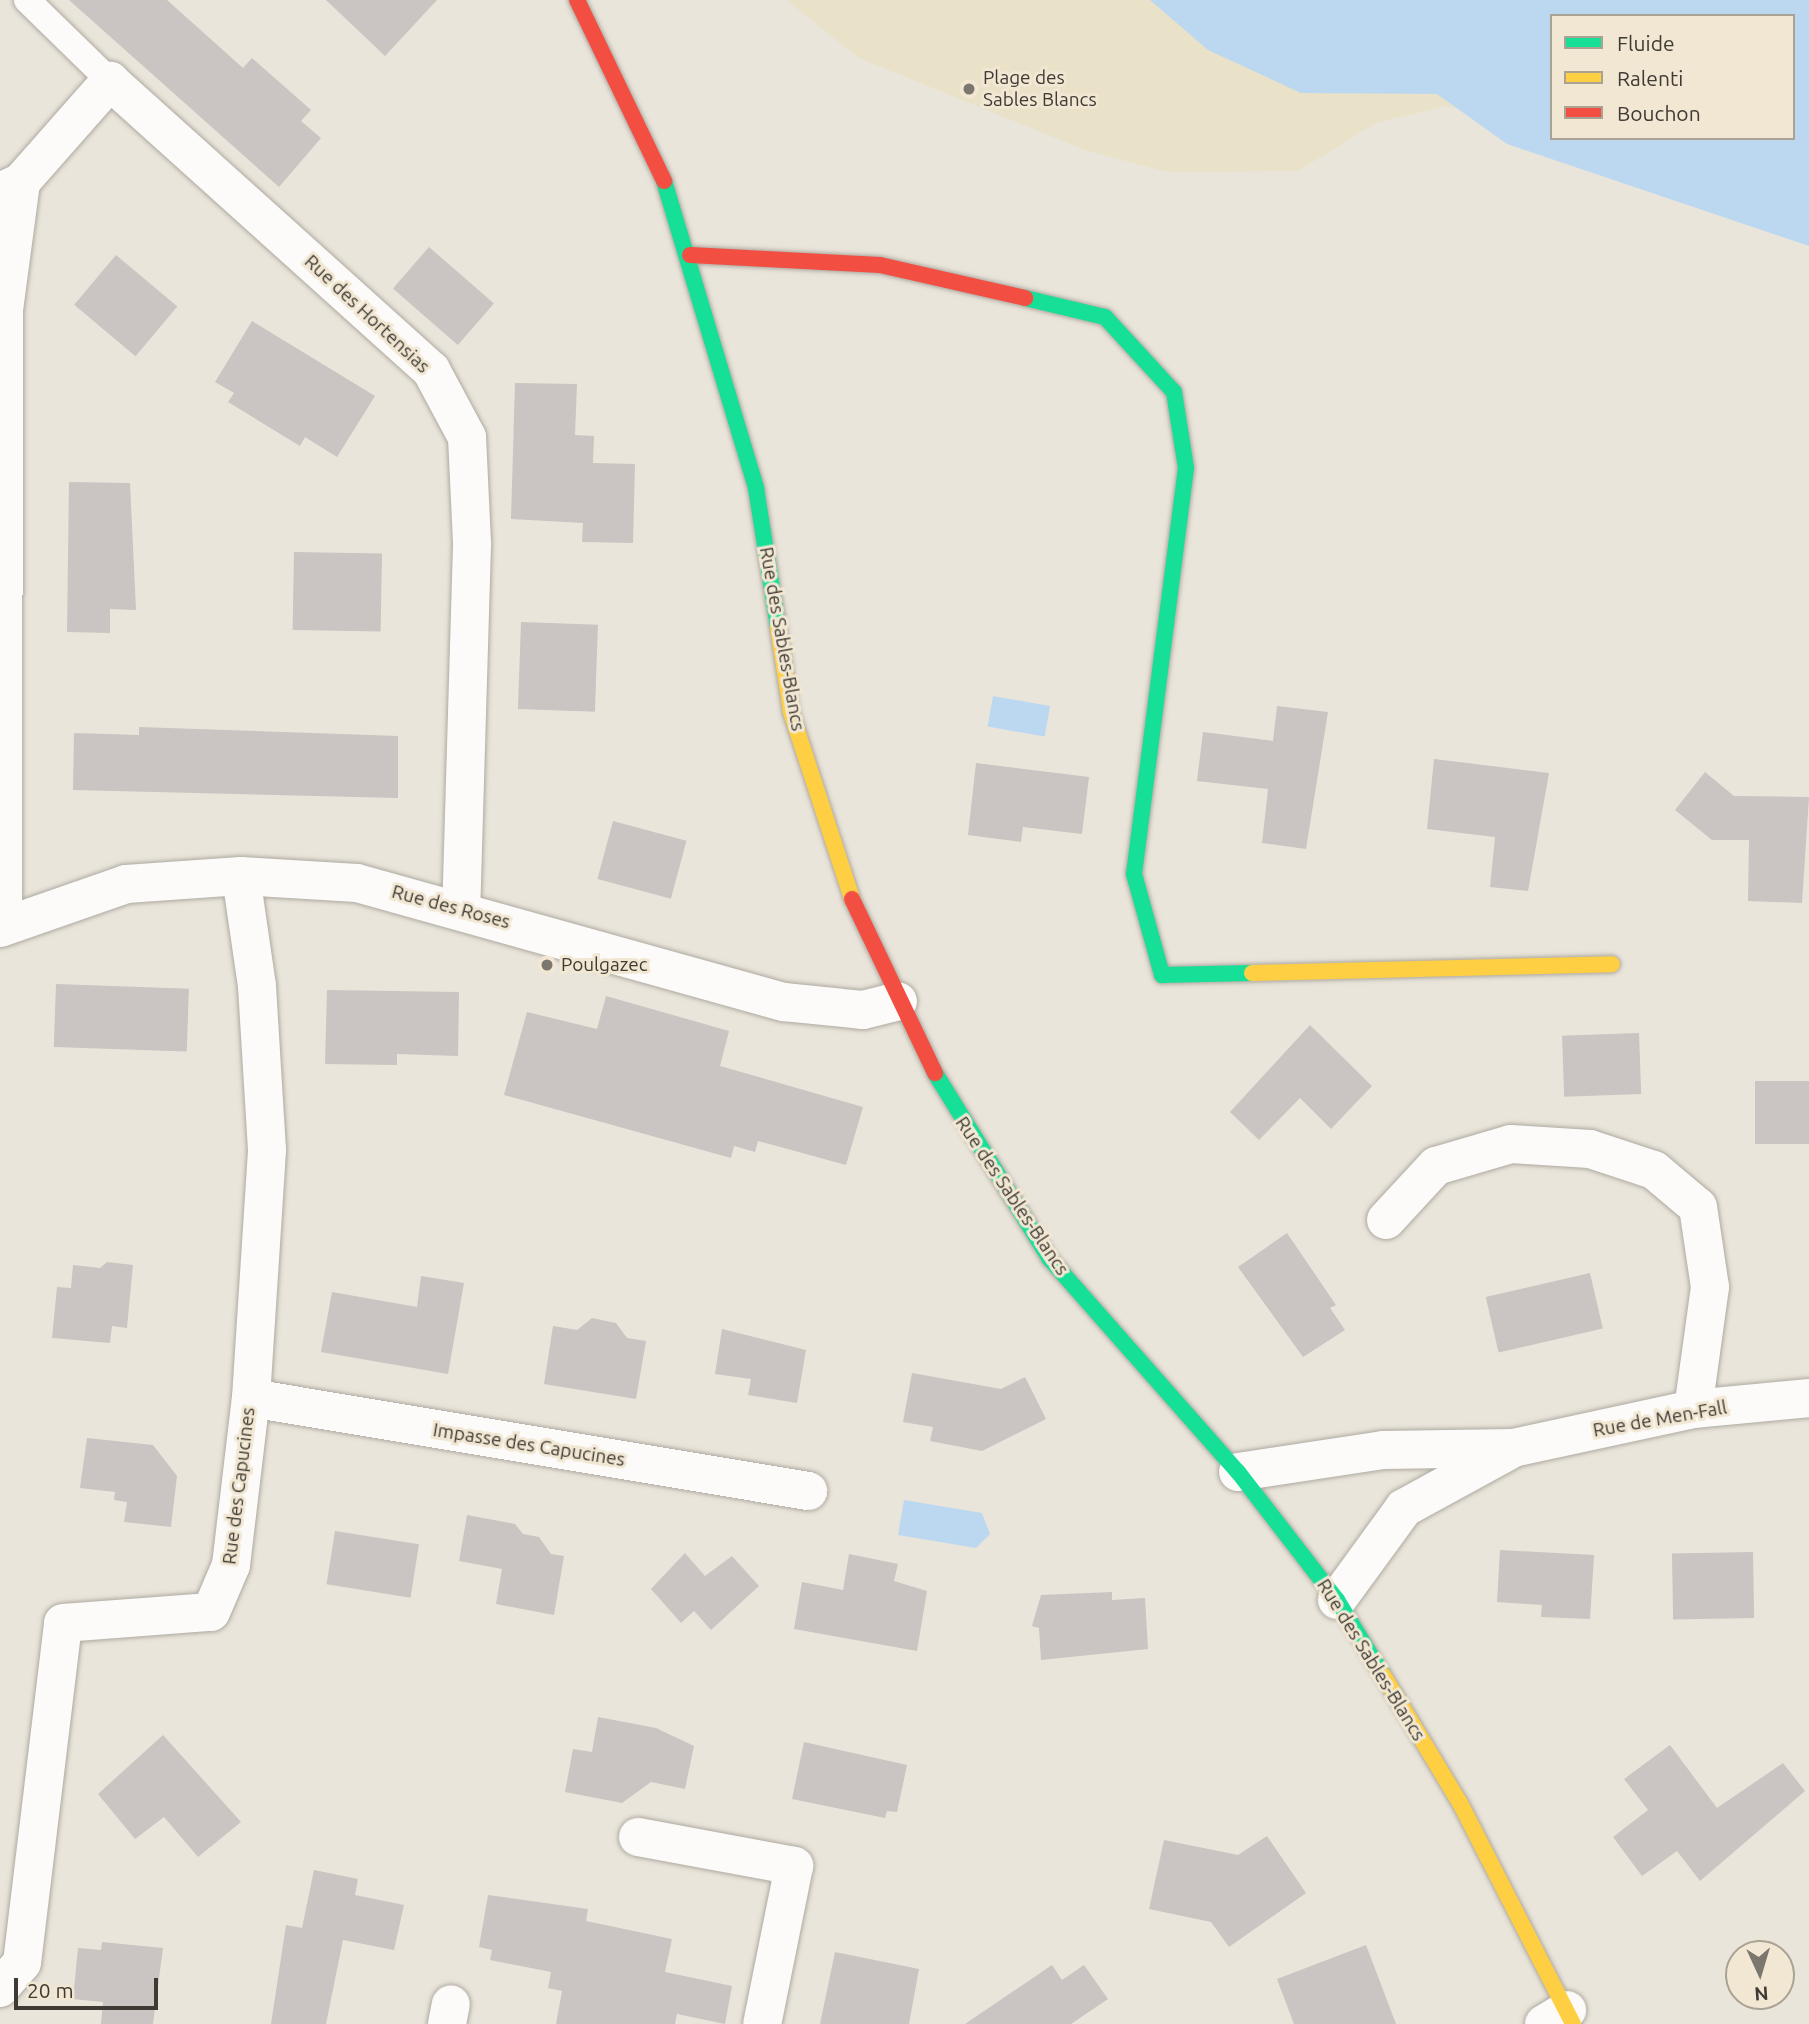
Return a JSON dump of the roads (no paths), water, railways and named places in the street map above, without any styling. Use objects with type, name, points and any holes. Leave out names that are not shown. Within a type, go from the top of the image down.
[{"type":"street","name":"Rue des Sables-Blancs","points":[[577,0],[657,160],[690,255],[756,488],[791,712],[838,869],[898,1001],[960,1122],[1050,1259],[1238,1472],[1337,1600],[1460,1803],[1561,2019]]},
{"type":"street","points":[[2,927],[5,310],[10,187],[110,81]]},
{"type":"street","name":"Rue des Hortensias","points":[[110,81],[431,370],[467,437],[471,545],[461,908]]},
{"type":"street","points":[[690,255],[880,265],[1105,317],[1174,392],[1186,468],[1134,874],[1162,975],[1612,964]]},
{"type":"street","name":"Rue des Roses","points":[[2,927],[126,884],[241,876],[357,883],[461,908],[784,1002],[863,1010],[898,1001]]},
{"type":"street","name":"Rue des Capucines","points":[[0,1988],[22,1963],[63,1623],[211,1612],[231,1565],[251,1398],[267,1150],[257,986],[241,876]]},
{"type":"street","points":[[1386,1220],[1436,1166],[1510,1144],[1590,1149],[1654,1170],[1698,1207],[1710,1287],[1693,1409]]},
{"type":"street","name":"Impasse des Capucines","points":[[251,1398],[808,1491]]},
{"type":"street","name":"Rue de Men-Fall","points":[[1238,1472],[1383,1450],[1513,1448],[1693,1409],[1809,1398]]},
{"type":"street","name":"Rue de Men-Fall","points":[[1337,1600],[1404,1508],[1513,1448]]},
{"type":"street","points":[[638,1837],[794,1866],[762,2024]]},
{"type":"lane","name":"Rue des Hortensias","points":[[27,0],[110,81]]},
{"type":"water","points":[[1150,0],[1809,0],[1809,246],[1507,144],[1437,94],[1301,93],[1208,50]]},
{"type":"water","points":[[993,696],[1050,706],[1045,737],[988,727]]},
{"type":"water","points":[[904,1500],[982,1513],[990,1534],[976,1548],[898,1535]]},
{"type":"place","name":"Plage des Sables Blancs","points":[[969,89]]},
{"type":"place","name":"Poulgazec","points":[[547,965]]}]
